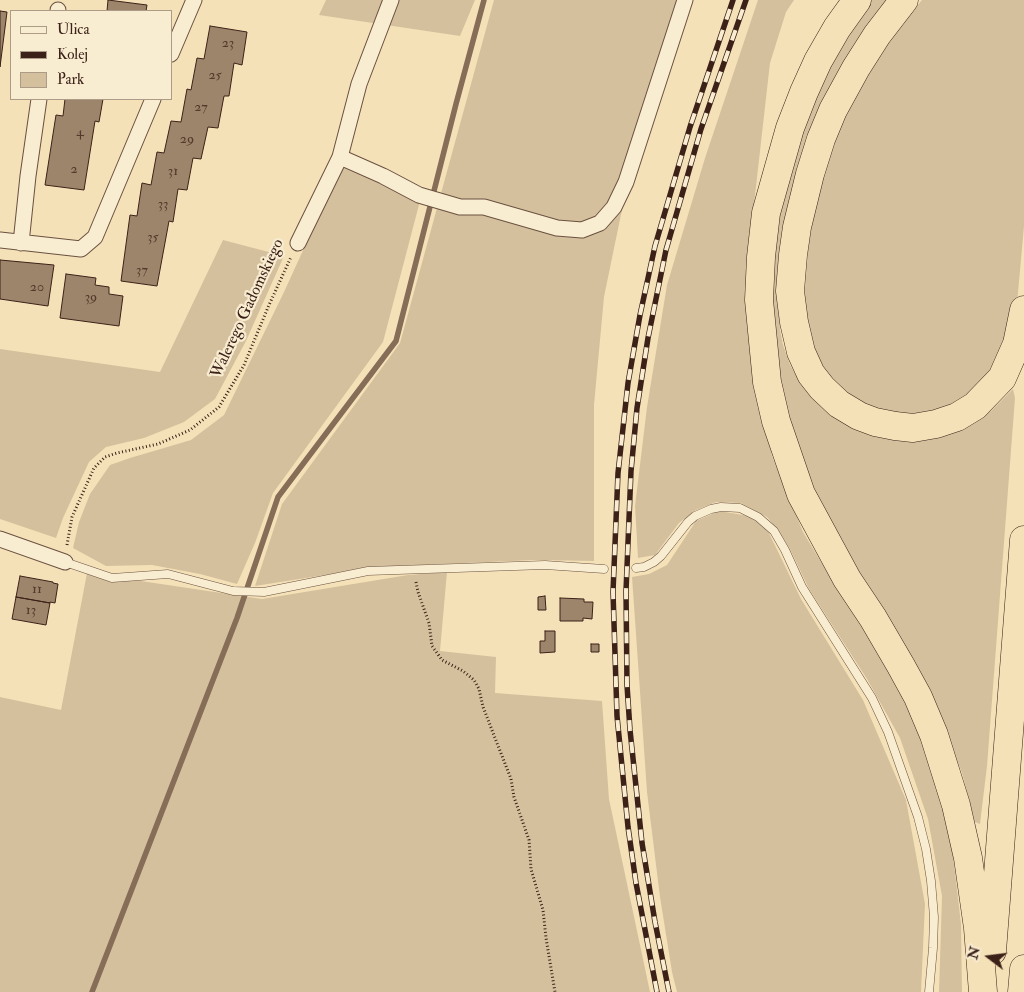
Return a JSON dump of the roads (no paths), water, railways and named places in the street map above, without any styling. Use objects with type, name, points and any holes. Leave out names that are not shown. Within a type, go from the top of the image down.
[{"type":"highway","points":[[857,0],[837,28],[818,61],[804,92],[790,128],[766,213],[759,300],[767,382],[776,421],[801,494],[847,579],[873,618],[901,666],[918,698],[934,735],[954,797],[968,858],[978,928],[982,992]]},
{"type":"highway","points":[[904,0],[877,35],[833,110],[810,174],[792,255],[790,291],[794,322],[801,352],[811,374],[822,388],[839,404],[859,416],[874,422],[913,428],[936,424],[957,416],[975,406],[1002,378],[1017,344],[1024,310]]},
{"type":"highway","points":[[989,992],[1024,540]]},
{"type":"highway","points":[[1022,992],[1024,969]]},
{"type":"street","points":[[172,52],[194,0]]},
{"type":"street","name":"Walerego Gadomskiego","points":[[298,243],[340,157],[359,84],[391,0]]},
{"type":"street","points":[[340,157],[383,176],[419,195],[460,207],[484,207],[557,228],[582,230],[600,223],[614,207],[626,182],[685,0]]},
{"type":"street","points":[[21,243],[39,100]]},
{"type":"street","points":[[0,240],[81,249],[95,237],[153,100]]},
{"type":"street","points":[[0,539],[65,562]]},
{"type":"lane","points":[[636,568],[644,567],[654,562],[688,522],[695,516],[710,509],[721,507],[740,508],[758,517],[774,531],[786,550],[802,587],[872,698],[888,732],[918,817],[926,849],[934,917],[929,992]]},
{"type":"lane","points":[[65,562],[112,578],[168,574],[233,591],[264,592],[368,571],[545,565],[604,569]]},
{"type":"waterway","points":[[92,992],[237,618],[278,497],[396,341],[484,0]]},
{"type":"railway","points":[[657,992],[636,883],[628,827],[617,716],[613,592],[618,473],[628,383],[655,246],[690,127],[733,0]]},
{"type":"railway","points":[[669,992],[642,843],[630,730],[627,685],[626,591],[631,471],[637,408],[648,338],[666,250],[701,129],[746,0]]}]
